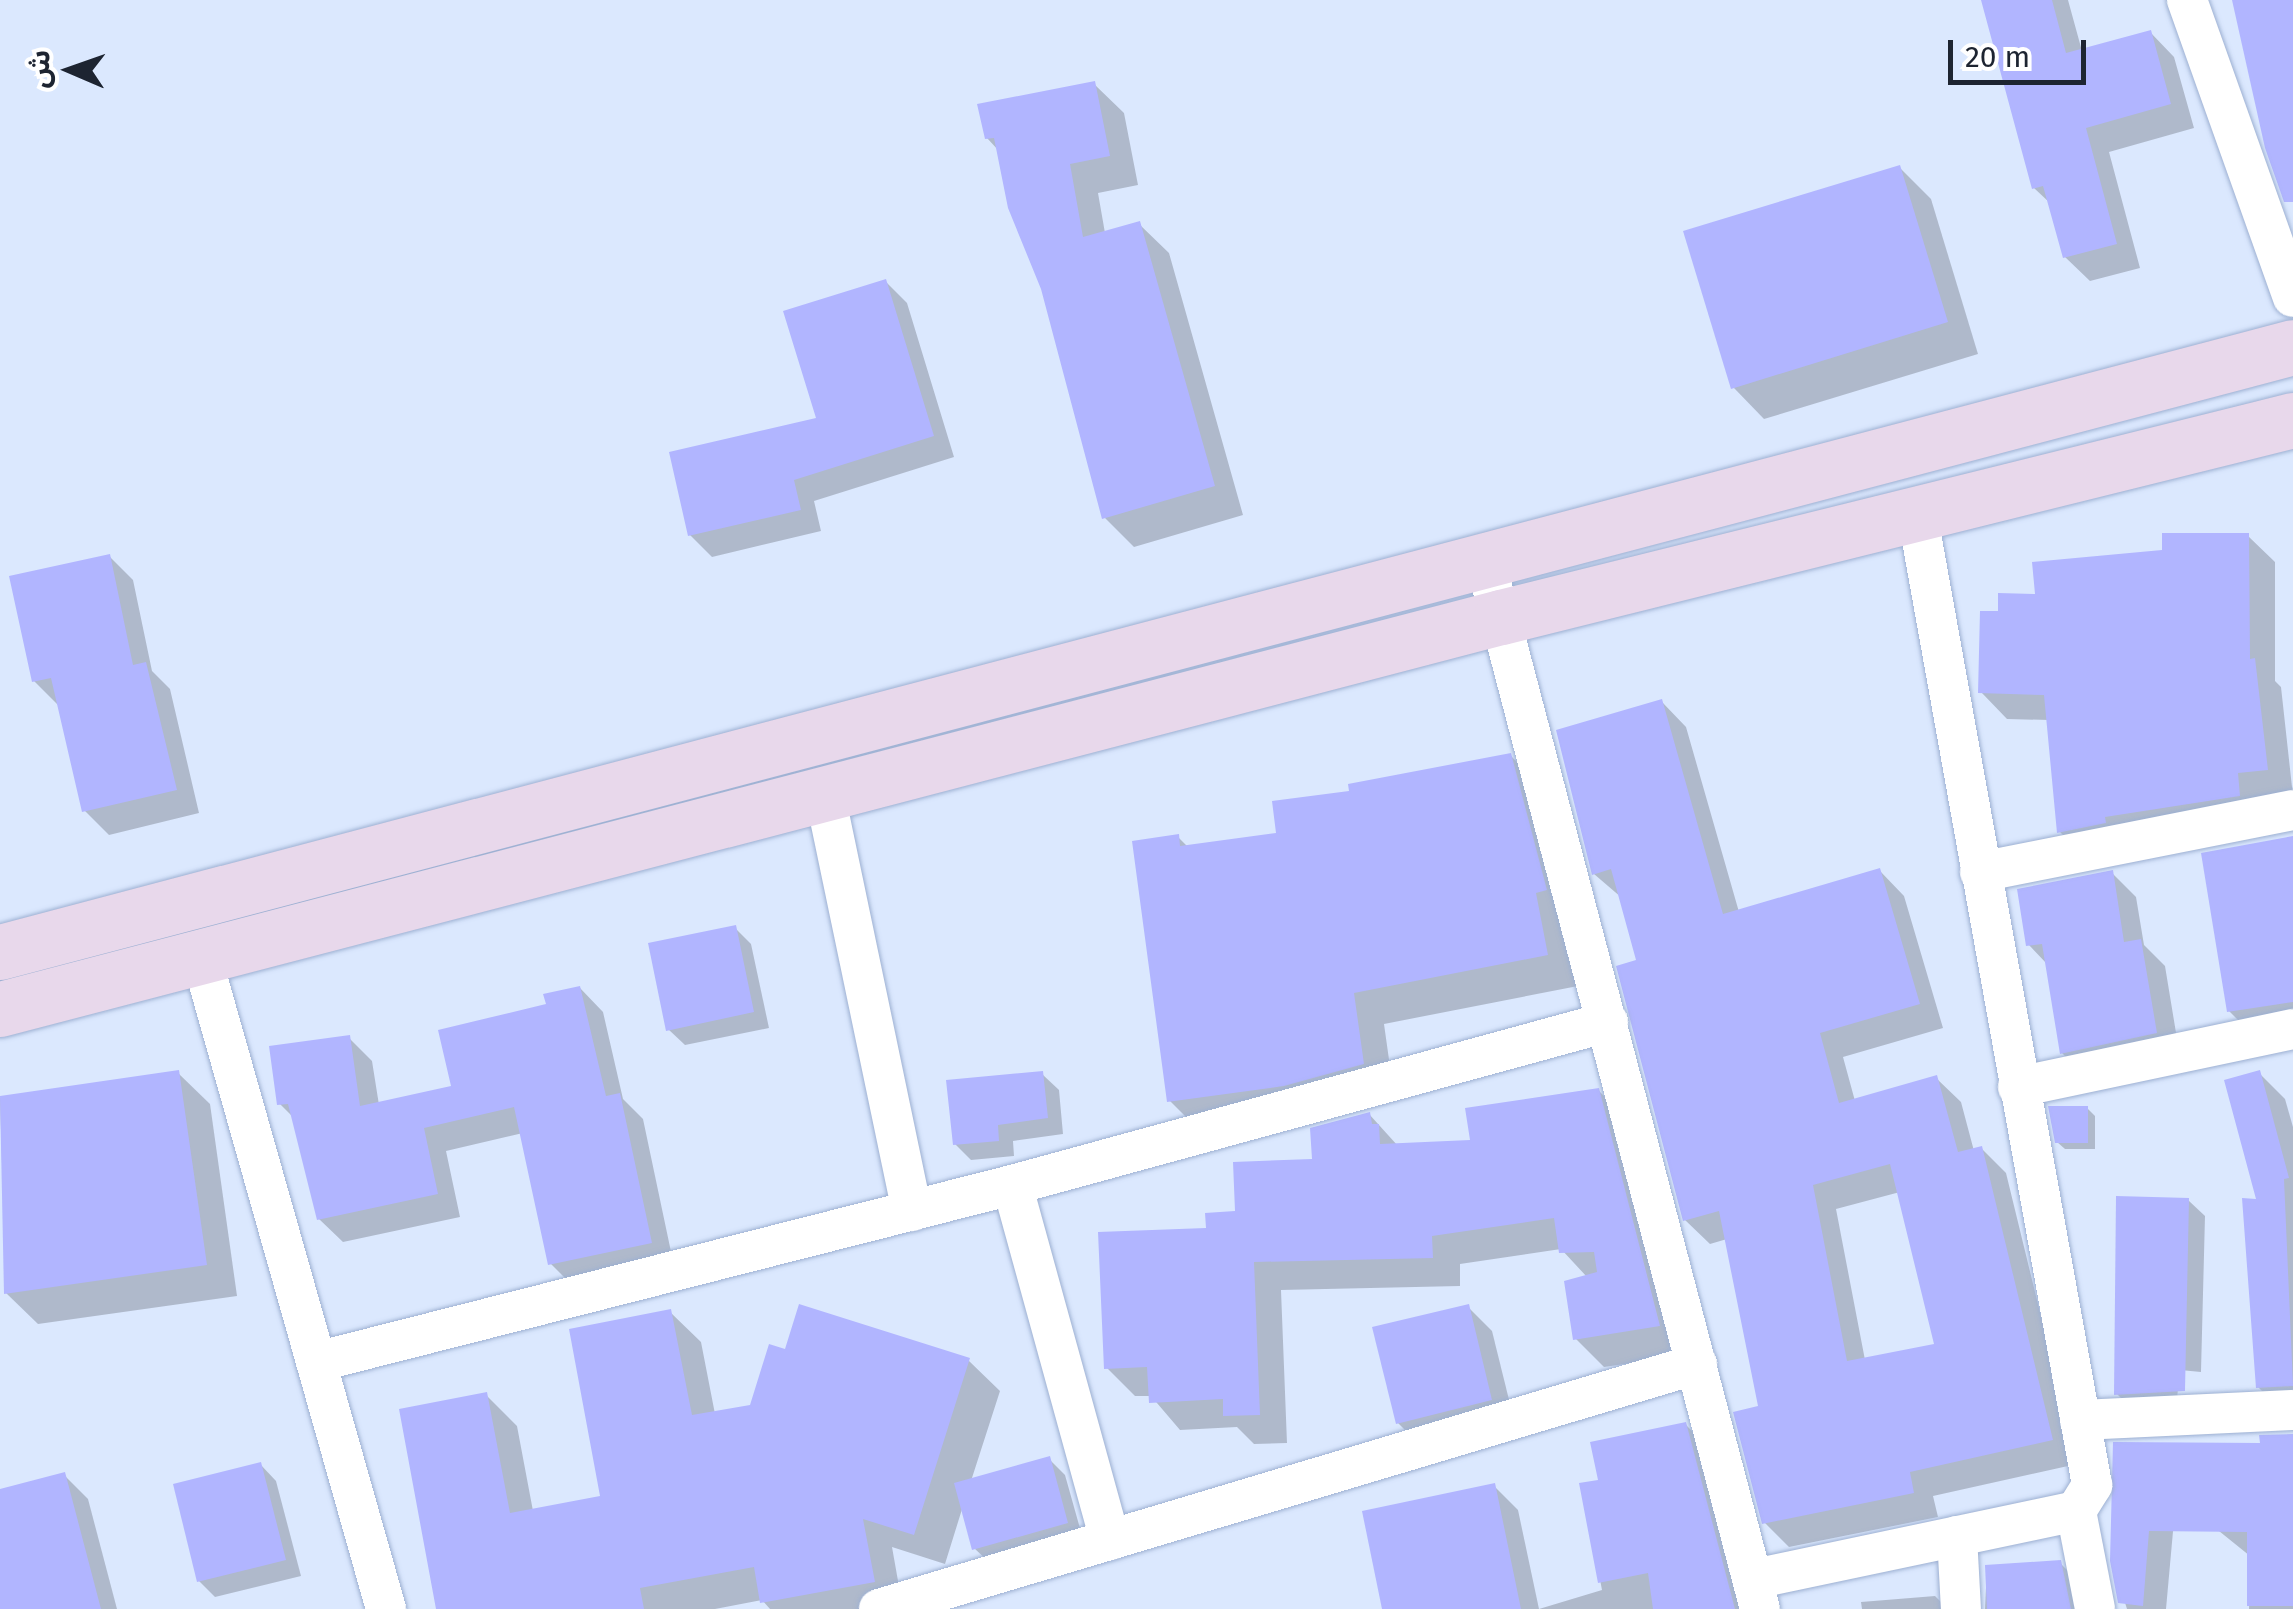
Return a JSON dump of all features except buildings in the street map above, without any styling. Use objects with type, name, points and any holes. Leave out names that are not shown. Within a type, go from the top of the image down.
[{"type":"main road","points":[[0,952],[2293,347]]},
{"type":"main road","points":[[2,1003],[202,959],[1501,617],[2293,420]]},
{"type":"street","points":[[2187,0],[2293,297]]},
{"type":"street","points":[[1917,512],[2092,1485],[2076,1511],[2095,1609]]},
{"type":"street","points":[[1485,560],[1757,1594],[1956,1536],[2076,1511]]},
{"type":"street","points":[[826,795],[912,1211]]},
{"type":"street","points":[[1980,872],[2293,810]]},
{"type":"street","points":[[202,959],[386,1609]]},
{"type":"street","points":[[316,1362],[1012,1186],[1608,1022]]},
{"type":"street","points":[[2018,1088],[2293,1030]]},
{"type":"street","points":[[1012,1186],[1110,1540]]},
{"type":"street","points":[[878,1609],[1698,1364]]},
{"type":"street","points":[[2080,1420],[2293,1410]]},
{"type":"street","points":[[1956,1536],[1960,1609]]}]
